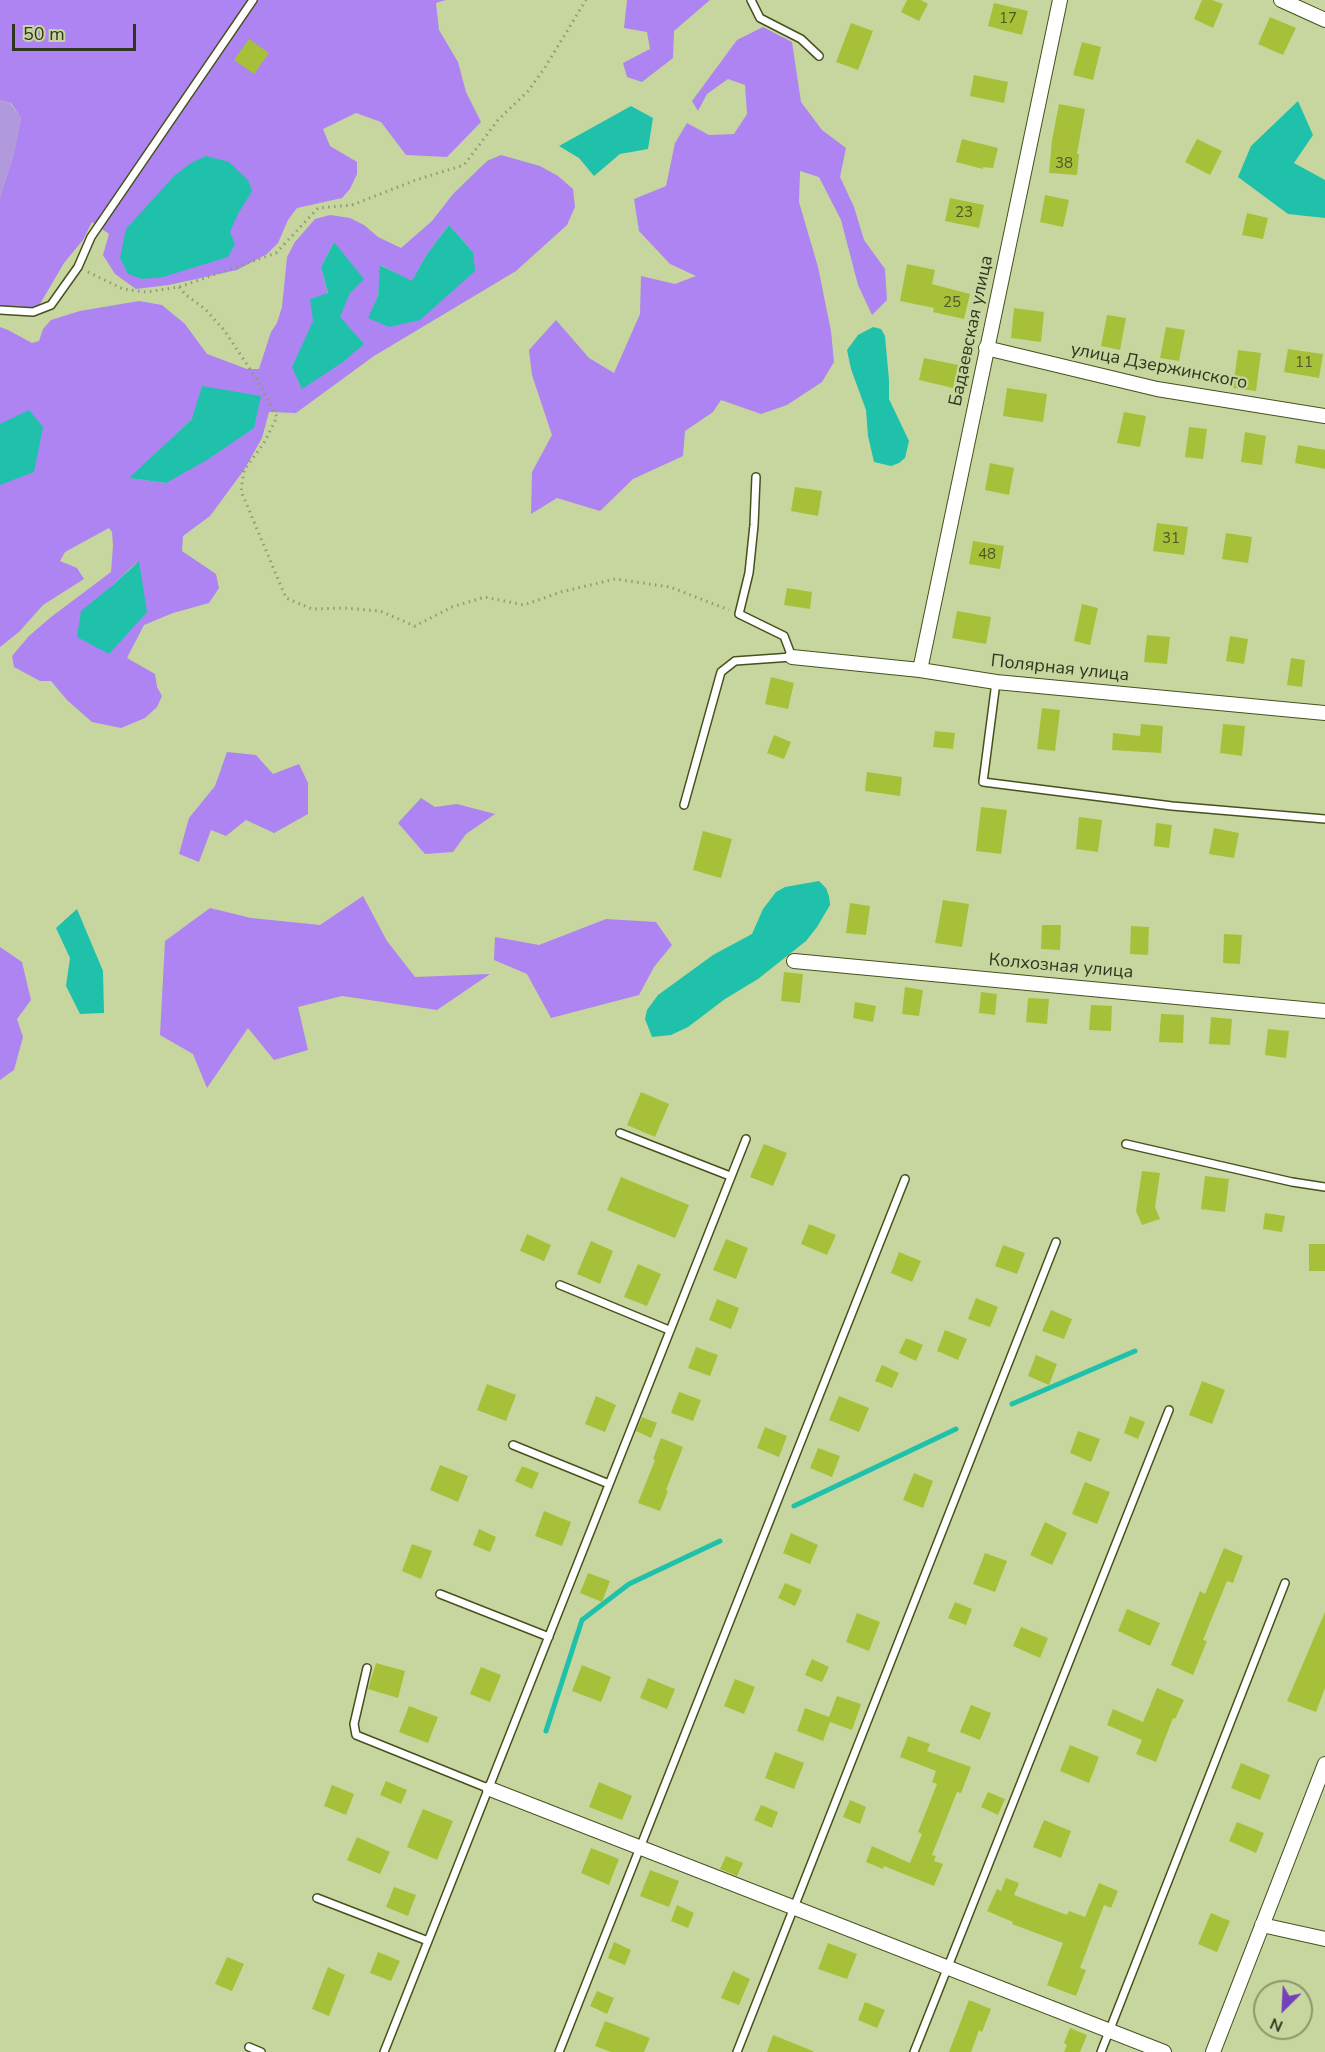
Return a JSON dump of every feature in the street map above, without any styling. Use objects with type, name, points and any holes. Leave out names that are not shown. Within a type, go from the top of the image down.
[{"type":"street","name":"Бадаевская улица","points":[[920,670],[1060,0]]},
{"type":"street","points":[[1281,0],[1325,20]]},
{"type":"street","name":"улица Дзержинского","points":[[986,348],[1156,389],[1325,416]]},
{"type":"street","name":"Полярная улица","points":[[792,657],[920,670],[996,682],[1325,713]]},
{"type":"street","name":"Колхозная улица","points":[[794,961],[1325,1011]]},
{"type":"street","points":[[1213,2052],[1325,1764]]},
{"type":"street","points":[[490,1789],[1164,2052]]},
{"type":"street","points":[[1262,1925],[1325,1939]]},
{"type":"lane","points":[[0,310],[33,312],[51,304],[78,267],[91,237],[253,0]]},
{"type":"lane","points":[[751,0],[760,18],[801,39],[819,56]]},
{"type":"lane","points":[[684,805],[721,672],[735,662],[792,657],[784,636],[739,614],[749,573],[756,477]]},
{"type":"lane","points":[[996,682],[983,782],[1172,806],[1325,819]]},
{"type":"lane","points":[[620,1133],[730,1176]]},
{"type":"lane","points":[[384,2052],[746,1139]]},
{"type":"lane","points":[[1126,1144],[1292,1182],[1325,1187]]},
{"type":"lane","points":[[559,2052],[905,1179]]},
{"type":"lane","points":[[737,2052],[1056,1242]]},
{"type":"lane","points":[[560,1285],[669,1330]]},
{"type":"lane","points":[[914,2052],[1169,1410]]},
{"type":"lane","points":[[513,1445],[609,1484]]},
{"type":"lane","points":[[1101,2052],[1285,1583]]},
{"type":"lane","points":[[440,1594],[549,1637]]},
{"type":"lane","points":[[367,1668],[354,1724],[356,1735],[490,1789]]},
{"type":"lane","points":[[317,1898],[428,1941]]},
{"type":"lane","points":[[249,2047],[261,2052]]},
{"type":"path","points":[[78,267],[123,289],[146,292],[179,287],[276,253],[318,208],[352,205],[416,180],[464,165],[498,120],[534,84],[586,0]]},
{"type":"path","points":[[179,287],[205,309],[224,330],[258,381],[277,417],[264,443],[244,470],[241,491],[286,598],[312,609],[345,608],[380,611],[416,626],[452,607],[484,597],[524,606],[561,592],[615,579],[670,587],[739,614]]},
{"type":"shaded area","points":[[0,0],[446,0],[436,3],[439,30],[458,62],[466,92],[481,122],[447,157],[406,155],[381,122],[356,113],[323,129],[330,146],[357,162],[357,174],[350,189],[342,198],[297,208],[288,220],[278,243],[267,254],[237,270],[169,285],[136,289],[115,274],[103,255],[109,234],[92,222],[83,240],[64,263],[37,309],[0,310],[0,197],[13,157],[21,118],[11,103],[0,100]]},
{"type":"shaded area","points":[[627,0],[710,0],[674,31],[673,58],[642,82],[627,77],[623,63],[650,49],[647,32],[624,28]]},
{"type":"shaded area","points":[[763,27],[792,42],[801,102],[822,130],[846,148],[840,177],[854,207],[864,240],[885,269],[887,300],[872,315],[858,285],[841,220],[819,177],[800,171],[799,202],[818,267],[831,331],[834,362],[822,382],[787,405],[761,414],[721,400],[713,412],[685,431],[683,456],[633,479],[600,511],[557,498],[531,514],[532,472],[552,435],[532,375],[529,350],[556,320],[589,358],[614,373],[640,314],[641,276],[675,284],[696,276],[670,264],[639,231],[634,199],[666,186],[675,143],[687,123],[709,135],[734,134],[747,114],[745,85],[728,79],[707,94],[698,111],[692,101],[737,40]]},
{"type":"shaded area","points":[[0,100],[10,103],[21,118],[13,157],[0,197]]},
{"type":"shaded area","points":[[501,155],[540,166],[558,176],[573,189],[575,207],[567,225],[516,271],[374,356],[296,413],[269,412],[262,438],[244,470],[210,516],[183,536],[182,551],[216,574],[219,588],[209,603],[173,613],[144,625],[127,658],[155,674],[157,687],[162,696],[157,707],[145,718],[121,728],[92,722],[67,700],[51,681],[40,681],[14,667],[12,656],[29,636],[111,572],[113,546],[112,532],[109,528],[65,552],[60,561],[77,568],[84,579],[43,605],[19,632],[0,647],[0,327],[32,343],[39,341],[43,329],[51,320],[80,311],[139,301],[162,305],[185,324],[207,354],[247,369],[259,369],[282,307],[287,257],[295,242],[315,219],[330,215],[350,218],[364,225],[378,237],[401,248],[432,221],[453,194],[487,161]],"holes":[[[449,225],[473,252],[369,319],[378,296],[381,265],[412,282],[427,254]],[[334,242],[350,293],[339,317],[292,367],[328,294],[321,267]],[[192,419],[166,483],[130,478]],[[138,561],[77,637],[113,585]]]},
{"type":"shaded area","points":[[227,752],[256,755],[273,774],[299,764],[308,783],[308,814],[274,833],[246,820],[226,836],[211,830],[199,862],[179,854],[189,818],[215,786]]},
{"type":"shaded area","points":[[421,798],[435,807],[457,804],[495,814],[466,834],[453,852],[425,854],[398,823]]},
{"type":"shaded area","points":[[363,896],[387,941],[415,977],[490,974],[437,1010],[342,996],[298,1007],[308,1050],[274,1060],[248,1028],[207,1088],[193,1054],[160,1035],[165,941],[210,908],[251,918],[320,925]]},
{"type":"shaded area","points":[[606,919],[656,922],[672,945],[654,967],[639,995],[551,1018],[527,974],[494,960],[495,937],[539,945]]},
{"type":"shaded area","points":[[0,947],[22,962],[31,1000],[17,1019],[23,1037],[14,1070],[0,1080]]},
{"type":"water","points":[[1298,101],[1313,135],[1294,163],[1325,180],[1325,218],[1288,214],[1238,177],[1251,146]]},
{"type":"water","points":[[631,106],[653,118],[648,149],[620,154],[594,176],[579,158],[559,146]]},
{"type":"water","points":[[206,156],[229,162],[248,180],[252,191],[230,232],[235,244],[228,257],[163,277],[142,279],[128,274],[120,258],[126,229],[174,176],[191,163]]},
{"type":"water","points":[[449,225],[473,252],[475,271],[420,320],[389,327],[368,318],[378,296],[380,265],[412,281],[427,254]]},
{"type":"water","points":[[334,242],[364,279],[350,293],[340,317],[364,344],[343,362],[302,389],[292,367],[313,321],[310,299],[328,293],[321,267]]},
{"type":"water","points":[[873,327],[881,329],[885,336],[889,399],[909,441],[905,458],[891,466],[874,462],[868,436],[866,410],[851,369],[847,350],[858,335]]},
{"type":"water","points":[[202,386],[261,396],[254,428],[207,460],[166,483],[129,478],[192,419]]},
{"type":"water","points":[[29,410],[43,427],[34,472],[0,485],[0,424]]},
{"type":"water","points":[[139,561],[147,612],[109,654],[77,637],[81,611]]},
{"type":"water","points":[[819,881],[826,888],[830,905],[806,941],[758,979],[725,999],[688,1027],[671,1035],[652,1037],[645,1019],[647,1010],[658,995],[713,955],[752,934],[763,909],[776,892],[785,887]]},
{"type":"water","points":[[77,909],[103,971],[104,1013],[80,1014],[66,986],[70,958],[56,928]]},
{"type":"building","points":[[907,0],[921,0],[928,4],[919,21],[901,12]]},
{"type":"building","points":[[1202,0],[1212,0],[1223,4],[1213,28],[1194,19]]},
{"type":"building","points":[[994,3],[1028,11],[1022,35],[988,26]]},
{"type":"building","points":[[1270,17],[1296,28],[1283,55],[1258,44]]},
{"type":"building","points":[[851,23],[873,31],[858,70],[836,62]]},
{"type":"building","points":[[249,39],[269,53],[254,74],[234,60]]},
{"type":"building","points":[[1082,42],[1101,47],[1093,80],[1073,75]]},
{"type":"building","points":[[974,75],[1008,82],[1004,103],[970,96]]},
{"type":"building","points":[[1059,104],[1085,109],[1077,154],[1079,154],[1077,175],[1049,173]]},
{"type":"building","points":[[962,139],[998,148],[993,168],[983,167],[983,169],[956,162]]},
{"type":"building","points":[[1197,139],[1222,151],[1210,175],[1185,162]]},
{"type":"building","points":[[1045,195],[1069,200],[1063,227],[1040,222]]},
{"type":"building","points":[[950,198],[984,205],[979,228],[945,221]]},
{"type":"building","points":[[1247,213],[1268,218],[1263,239],[1242,235]]},
{"type":"building","points":[[907,264],[935,270],[932,284],[970,294],[964,319],[933,312],[934,308],[900,301]]},
{"type":"building","points":[[1014,308],[1044,312],[1041,342],[1011,338]]},
{"type":"building","points":[[1107,315],[1126,318],[1120,350],[1101,346]]},
{"type":"building","points":[[1166,327],[1185,330],[1179,361],[1160,358]]},
{"type":"building","points":[[1288,349],[1323,354],[1319,378],[1284,372]]},
{"type":"building","points":[[1238,350],[1261,353],[1256,391],[1233,388]]},
{"type":"building","points":[[924,358],[958,365],[953,388],[919,380]]},
{"type":"building","points":[[1007,388],[1047,394],[1043,422],[1003,416]]},
{"type":"building","points":[[1124,412],[1146,416],[1140,447],[1117,443]]},
{"type":"building","points":[[1189,427],[1207,429],[1203,459],[1185,457]]},
{"type":"building","points":[[1245,432],[1266,436],[1262,465],[1241,462]]},
{"type":"building","points":[[1298,445],[1325,450],[1325,469],[1295,463]]},
{"type":"building","points":[[990,463],[1014,468],[1009,495],[985,490]]},
{"type":"building","points":[[795,487],[822,491],[818,516],[791,511]]},
{"type":"building","points":[[1157,523],[1188,527],[1184,555],[1153,551]]},
{"type":"building","points":[[1226,533],[1252,537],[1248,563],[1222,559]]},
{"type":"building","points":[[973,541],[1004,546],[1000,569],[969,564]]},
{"type":"building","points":[[787,588],[812,592],[810,609],[784,605]]},
{"type":"building","points":[[1082,604],[1098,608],[1090,645],[1074,641]]},
{"type":"building","points":[[957,611],[991,617],[986,644],[952,638]]},
{"type":"building","points":[[1147,635],[1170,637],[1167,664],[1144,662]]},
{"type":"building","points":[[1230,636],[1248,639],[1244,664],[1226,661]]},
{"type":"building","points":[[1291,658],[1305,660],[1302,687],[1287,685]]},
{"type":"building","points":[[771,677],[794,683],[788,709],[765,704]]},
{"type":"building","points":[[1042,708],[1060,710],[1055,751],[1037,749]]},
{"type":"building","points":[[1141,724],[1163,726],[1161,753],[1112,750],[1113,733],[1140,736]]},
{"type":"building","points":[[1223,724],[1245,726],[1242,756],[1220,753]]},
{"type":"building","points":[[935,731],[955,733],[953,749],[933,747]]},
{"type":"building","points":[[774,735],[791,742],[784,759],[767,753]]},
{"type":"building","points":[[867,772],[902,777],[900,796],[865,791]]},
{"type":"building","points":[[981,807],[1007,810],[1001,854],[976,851]]},
{"type":"building","points":[[1079,817],[1102,820],[1098,852],[1076,849]]},
{"type":"building","points":[[1156,823],[1172,825],[1169,848],[1154,846]]},
{"type":"building","points":[[1214,828],[1239,833],[1234,858],[1209,854]]},
{"type":"building","points":[[703,831],[732,839],[721,878],[693,870]]},
{"type":"building","points":[[943,900],[969,904],[962,947],[935,943]]},
{"type":"building","points":[[850,903],[870,906],[866,935],[846,933]]},
{"type":"building","points":[[1042,925],[1061,925],[1060,950],[1041,949]]},
{"type":"building","points":[[1131,926],[1149,927],[1148,955],[1130,954]]},
{"type":"building","points":[[1224,934],[1242,935],[1240,964],[1223,963]]},
{"type":"building","points":[[784,972],[803,974],[800,1003],[781,1001]]},
{"type":"building","points":[[905,987],[923,990],[919,1016],[902,1014]]},
{"type":"building","points":[[981,992],[997,994],[995,1015],[979,1013]]},
{"type":"building","points":[[1028,998],[1049,999],[1047,1024],[1026,1022]]},
{"type":"building","points":[[855,1002],[876,1006],[873,1022],[853,1018]]},
{"type":"building","points":[[1091,1005],[1112,1006],[1111,1031],[1089,1030]]},
{"type":"building","points":[[1161,1014],[1184,1015],[1183,1043],[1159,1042]]},
{"type":"building","points":[[1211,1017],[1232,1019],[1230,1045],[1209,1044]]},
{"type":"building","points":[[1268,1029],[1289,1031],[1286,1058],[1265,1055]]},
{"type":"building","points":[[641,1092],[669,1104],[655,1137],[627,1125]]},
{"type":"building","points":[[764,1144],[787,1153],[773,1186],[750,1177]]},
{"type":"building","points":[[1142,1171],[1160,1173],[1155,1207],[1160,1219],[1142,1225],[1136,1211]]},
{"type":"building","points":[[1205,1176],[1229,1179],[1225,1212],[1201,1209]]},
{"type":"building","points":[[621,1177],[689,1205],[675,1238],[607,1210]]},
{"type":"building","points":[[1265,1213],[1285,1216],[1282,1232],[1263,1229]]},
{"type":"building","points":[[809,1224],[836,1235],[827,1255],[801,1244]]},
{"type":"building","points":[[527,1234],[551,1245],[544,1261],[520,1251]]},
{"type":"building","points":[[726,1239],[748,1248],[736,1279],[713,1270]]},
{"type":"building","points":[[591,1241],[613,1251],[600,1284],[577,1274]]},
{"type":"building","points":[[1309,1244],[1325,1244],[1325,1271],[1309,1271]]},
{"type":"building","points":[[1003,1245],[1025,1253],[1017,1274],[995,1266]]},
{"type":"building","points":[[899,1252],[921,1261],[912,1282],[891,1273]]},
{"type":"building","points":[[638,1264],[661,1274],[647,1306],[624,1297]]},
{"type":"building","points":[[976,1298],[998,1307],[990,1327],[968,1319]]},
{"type":"building","points":[[717,1299],[739,1308],[731,1329],[709,1320]]},
{"type":"building","points":[[1051,1310],[1072,1319],[1064,1339],[1042,1331]]},
{"type":"building","points":[[945,1330],[967,1339],[958,1360],[937,1351]]},
{"type":"building","points":[[906,1338],[923,1345],[916,1361],[899,1353]]},
{"type":"building","points":[[696,1347],[718,1355],[710,1376],[688,1368]]},
{"type":"building","points":[[1036,1355],[1057,1364],[1049,1385],[1028,1376]]},
{"type":"building","points":[[882,1365],[899,1373],[892,1388],[875,1381]]},
{"type":"building","points":[[1202,1381],[1225,1390],[1212,1424],[1189,1415]]},
{"type":"building","points":[[487,1384],[516,1395],[506,1421],[477,1410]]},
{"type":"building","points":[[679,1392],[701,1400],[693,1421],[671,1413]]},
{"type":"building","points":[[596,1396],[616,1405],[605,1432],[585,1424]]},
{"type":"building","points":[[839,1396],[869,1408],[859,1432],[829,1420]]},
{"type":"building","points":[[1130,1416],[1145,1422],[1138,1439],[1124,1433]]},
{"type":"building","points":[[642,1417],[657,1423],[651,1438],[636,1431]]},
{"type":"building","points":[[765,1427],[787,1436],[779,1457],[757,1448]]},
{"type":"building","points":[[1078,1431],[1100,1439],[1091,1462],[1070,1453]]},
{"type":"building","points":[[661,1438],[683,1447],[660,1511],[638,1503]]},
{"type":"building","points":[[818,1448],[840,1456],[832,1477],[810,1468]]},
{"type":"building","points":[[440,1465],[468,1476],[458,1502],[430,1490]]},
{"type":"building","points":[[522,1466],[539,1473],[532,1489],[515,1481]]},
{"type":"building","points":[[914,1473],[933,1481],[923,1508],[903,1500]]},
{"type":"building","points":[[1085,1482],[1110,1492],[1097,1524],[1072,1514]]},
{"type":"building","points":[[544,1511],[571,1522],[562,1546],[535,1536]]},
{"type":"building","points":[[1045,1522],[1067,1533],[1052,1565],[1030,1555]]},
{"type":"building","points":[[479,1529],[496,1537],[490,1552],[473,1545]]},
{"type":"building","points":[[791,1533],[818,1545],[810,1564],[783,1553]]},
{"type":"building","points":[[412,1544],[432,1551],[421,1579],[402,1571]]},
{"type":"building","points":[[1224,1548],[1243,1556],[1233,1583],[1227,1581],[1203,1640],[1207,1641],[1193,1675],[1171,1665],[1200,1591],[1205,1594]]},
{"type":"building","points":[[985,1553],[1007,1561],[995,1592],[973,1584]]},
{"type":"building","points":[[588,1573],[610,1581],[602,1602],[580,1593]]},
{"type":"building","points":[[785,1583],[802,1590],[795,1606],[778,1598]]},
{"type":"building","points":[[955,1602],[972,1609],[966,1625],[948,1618]]},
{"type":"building","points":[[1127,1609],[1160,1623],[1150,1646],[1118,1631]]},
{"type":"building","points":[[1325,1612],[1325,1688],[1316,1712],[1287,1701]]},
{"type":"building","points":[[857,1613],[880,1622],[869,1651],[846,1642]]},
{"type":"building","points":[[1021,1627],[1048,1638],[1040,1658],[1013,1646]]},
{"type":"building","points":[[812,1659],[829,1667],[822,1682],[805,1675]]},
{"type":"building","points":[[376,1663],[405,1671],[398,1698],[368,1689]]},
{"type":"building","points":[[582,1665],[611,1677],[601,1702],[572,1691]]},
{"type":"building","points":[[481,1667],[501,1675],[490,1702],[470,1694]]},
{"type":"building","points":[[648,1678],[675,1689],[667,1709],[640,1698]]},
{"type":"building","points":[[735,1679],[755,1687],[744,1714],[724,1706]]},
{"type":"building","points":[[1157,1688],[1184,1700],[1175,1719],[1173,1718],[1156,1762],[1136,1754],[1142,1740],[1107,1725],[1113,1709],[1143,1722]]},
{"type":"building","points":[[837,1696],[861,1704],[852,1730],[830,1722],[823,1741],[797,1731],[805,1708],[829,1717]]},
{"type":"building","points":[[971,1705],[991,1713],[980,1740],[960,1732]]},
{"type":"building","points":[[409,1706],[438,1717],[428,1743],[399,1732]]},
{"type":"building","points":[[908,1736],[930,1744],[927,1751],[971,1767],[961,1793],[957,1792],[932,1855],[936,1856],[934,1861],[943,1864],[934,1886],[884,1866],[883,1869],[866,1862],[872,1846],[910,1863],[922,1834],[918,1832],[937,1784],[932,1782],[936,1771],[900,1757]]},
{"type":"building","points":[[1070,1745],[1099,1757],[1089,1783],[1060,1771]]},
{"type":"building","points":[[775,1752],[804,1763],[794,1789],[765,1778]]},
{"type":"building","points":[[1241,1763],[1270,1775],[1260,1800],[1231,1788]]},
{"type":"building","points":[[386,1781],[407,1790],[401,1804],[380,1795]]},
{"type":"building","points":[[599,1782],[632,1796],[622,1820],[589,1807]]},
{"type":"building","points":[[332,1785],[354,1794],[346,1815],[324,1806]]},
{"type":"building","points":[[988,1792],[1005,1799],[998,1815],[981,1807]]},
{"type":"building","points":[[850,1800],[866,1807],[860,1824],[843,1817]]},
{"type":"building","points":[[761,1805],[778,1812],[772,1828],[754,1820]]},
{"type":"building","points":[[423,1809],[453,1821],[437,1860],[407,1847]]},
{"type":"building","points":[[1044,1820],[1071,1831],[1061,1858],[1033,1847]]},
{"type":"building","points":[[1237,1822],[1264,1833],[1256,1853],[1229,1841]]},
{"type":"building","points":[[357,1837],[390,1852],[380,1874],[347,1860]]},
{"type":"building","points":[[591,1848],[619,1859],[609,1885],[581,1873]]},
{"type":"building","points":[[726,1856],[743,1863],[737,1876],[720,1869]]},
{"type":"building","points":[[650,1870],[679,1881],[669,1907],[640,1896]]},
{"type":"building","points":[[1006,1878],[1019,1883],[1014,1895],[1067,1915],[1069,1911],[1085,1917],[1099,1883],[1118,1891],[1111,1908],[1104,1905],[1080,1968],[1086,1970],[1076,1996],[1047,1985],[1063,1943],[1012,1924],[1013,1922],[987,1911],[997,1889],[1001,1891]]},
{"type":"building","points":[[394,1887],[416,1895],[408,1916],[386,1907]]},
{"type":"building","points":[[677,1905],[694,1913],[688,1928],[671,1921]]},
{"type":"building","points":[[1211,1913],[1230,1921],[1217,1952],[1198,1944]]},
{"type":"building","points":[[614,1942],[631,1950],[625,1965],[608,1958]]},
{"type":"building","points":[[828,1943],[857,1954],[847,1979],[818,1969]]},
{"type":"building","points":[[378,1952],[400,1961],[391,1981],[370,1973]]},
{"type":"building","points":[[227,1957],[244,1964],[232,1991],[215,1984]]},
{"type":"building","points":[[328,1967],[345,1975],[329,2016],[312,2009]]},
{"type":"building","points":[[733,1971],[750,1979],[739,2005],[721,1998]]},
{"type":"building","points":[[597,1991],[614,1998],[607,2014],[590,2006]]},
{"type":"building","points":[[969,2000],[991,2009],[982,2032],[979,2030],[971,2052],[949,2052]]},
{"type":"building","points":[[865,2002],[885,2010],[877,2028],[858,2020]]},
{"type":"building","points":[[605,2021],[650,2038],[644,2052],[611,2052],[595,2046]]},
{"type":"building","points":[[1070,2028],[1087,2035],[1080,2052],[1064,2052],[1067,2045],[1064,2043]]},
{"type":"building","points":[[773,2035],[813,2051],[813,2052],[767,2052]]},
{"type":"waterway","points":[[1012,1404],[1135,1351]]},
{"type":"waterway","points":[[794,1506],[956,1429]]},
{"type":"waterway","points":[[546,1731],[582,1620],[629,1584],[720,1541]]}]
